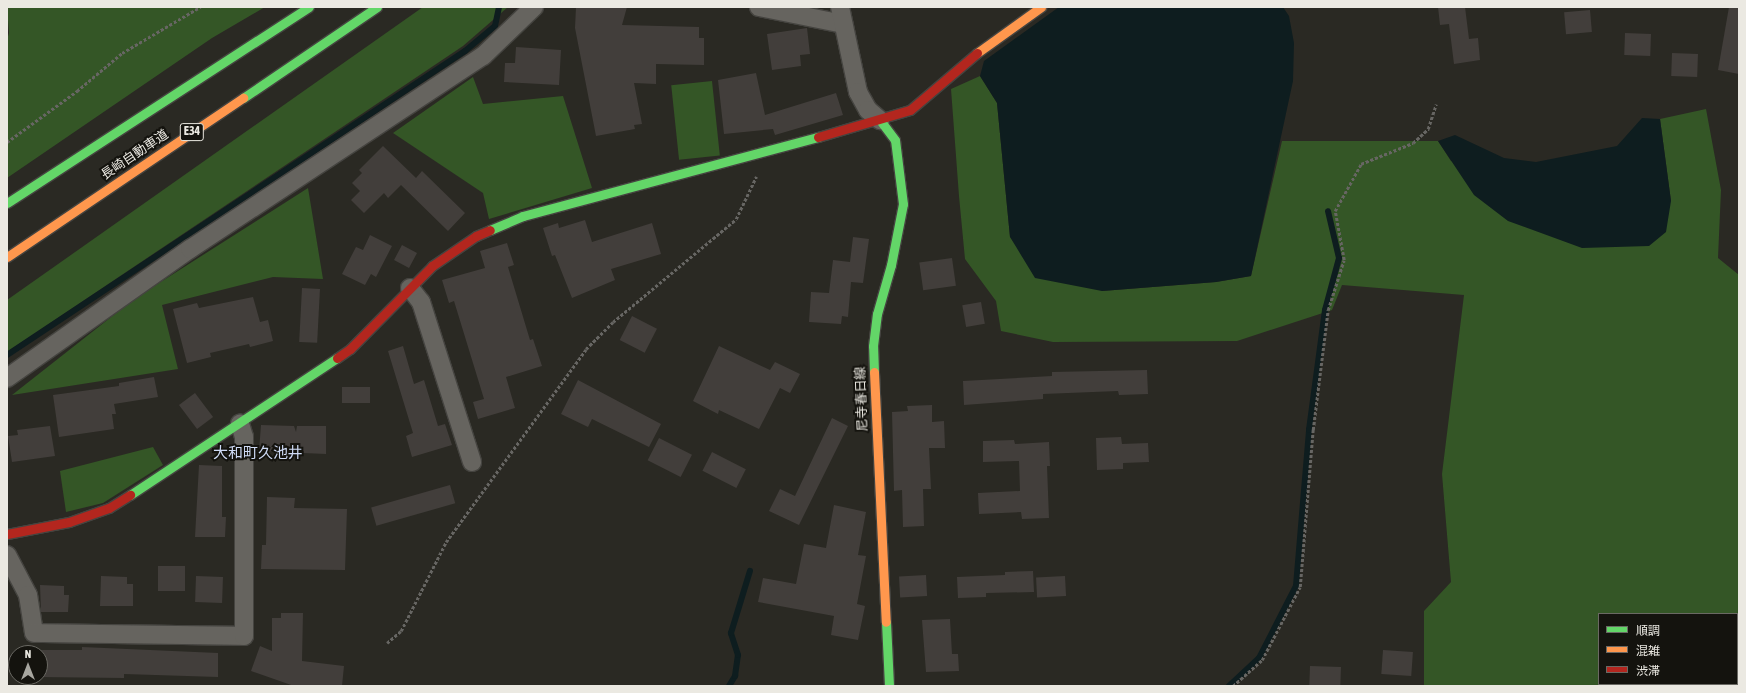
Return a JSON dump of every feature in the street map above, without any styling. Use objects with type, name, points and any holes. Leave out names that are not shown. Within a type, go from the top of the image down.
[{"type":"main road","points":[[7,203],[309,7]]},
{"type":"main road","name":"長崎自動車道","points":[[7,257],[377,7]]},
{"type":"main road","points":[[7,534],[69,522],[108,508],[240,424],[350,349],[432,266],[476,236],[523,216],[768,152],[910,110],[990,42],[1041,7]]},
{"type":"main road","name":"尼寺春日線","points":[[880,120],[895,140],[903,204],[891,265],[877,314],[873,346],[889,686]]},
{"type":"main road","points":[[7,266],[51,227]]},
{"type":"street","points":[[7,378],[190,249],[483,56],[534,7]]},
{"type":"street","points":[[759,7],[842,16],[858,92],[868,110],[880,120]]},
{"type":"street","points":[[410,288],[421,302],[472,462]]},
{"type":"street","points":[[7,555],[28,595],[34,633],[244,636],[244,437],[240,424]]},
{"type":"path","points":[[7,142],[77,91],[122,53],[200,7]]},
{"type":"path","points":[[1233,686],[1262,660],[1300,587],[1314,430],[1328,310],[1344,260],[1335,211],[1361,164],[1413,143],[1428,129],[1436,104]]},
{"type":"path","points":[[387,643],[401,631],[446,542],[586,350],[613,322],[736,219],[768,152]]},
{"type":"green space","points":[[7,7],[265,7],[212,38],[7,178],[7,40],[9,33]]},
{"type":"green space","points":[[423,7],[508,7],[463,46],[7,352],[7,300]]},
{"type":"green space","points":[[980,76],[997,103],[1010,237],[1102,291],[1216,282],[1251,276],[1282,141],[1438,141],[1451,161],[1671,201],[1660,119],[1706,109],[1721,190],[1718,258],[1739,275],[1739,632],[1738,613],[1598,613],[1598,685],[1674,686],[1424,686],[1424,611],[1451,582],[1442,474],[1464,295],[1342,285],[1332,310],[1237,341],[1053,342],[1001,331],[996,301],[965,259],[951,89]]},
{"type":"green space","points":[[473,77],[483,104],[563,96],[592,188],[489,219],[483,193],[393,133]]},
{"type":"green space","points":[[712,81],[720,156],[679,160],[671,85]]},
{"type":"green space","points":[[308,188],[323,279],[273,277],[162,305],[178,369],[12,395],[134,299]]},
{"type":"green space","points":[[153,447],[163,465],[103,503],[66,512],[60,471]]},
{"type":"shaded area","points":[[1059,7],[1283,7],[1289,16],[1294,43],[1293,81],[1251,276],[1216,282],[1102,291],[1035,278],[1010,237],[997,103],[980,76],[984,61]]},
{"type":"shaded area","points":[[1642,118],[1660,119],[1671,201],[1666,232],[1649,246],[1582,248],[1508,221],[1474,195],[1438,141],[1455,135],[1504,158],[1536,162],[1617,146]]},
{"type":"building","points":[[576,7],[627,7],[622,25],[699,27],[699,38],[704,38],[704,65],[656,64],[656,84],[634,83],[642,124],[634,125],[635,129],[596,136],[575,28]]},
{"type":"building","points":[[1438,7],[1465,7],[1469,39],[1478,38],[1480,60],[1454,64],[1449,24],[1440,25]]},
{"type":"building","points":[[1729,7],[1739,7],[1739,74],[1718,70]]},
{"type":"building","points":[[1590,10],[1592,32],[1566,34],[1564,12]]},
{"type":"building","points":[[807,28],[810,54],[800,55],[801,66],[772,70],[767,34]]},
{"type":"building","points":[[1625,33],[1651,34],[1650,56],[1624,55]]},
{"type":"building","points":[[516,47],[561,50],[559,85],[504,82],[505,63],[515,63]]},
{"type":"building","points":[[1672,53],[1698,54],[1697,77],[1671,76]]},
{"type":"building","points":[[756,73],[765,115],[836,93],[843,115],[775,135],[773,129],[724,134],[718,80]]},
{"type":"building","points":[[383,146],[416,178],[422,171],[465,213],[448,231],[401,185],[388,198],[384,193],[364,213],[351,200],[360,191],[352,183],[362,173],[359,170]]},
{"type":"building","points":[[585,220],[592,242],[652,223],[661,254],[611,269],[615,280],[572,298],[555,255],[552,256],[543,228],[558,223],[559,228]]},
{"type":"building","points":[[370,235],[392,246],[376,277],[371,274],[365,285],[342,274],[356,247],[363,250]]},
{"type":"building","points":[[853,237],[869,239],[863,283],[851,282],[848,317],[842,316],[841,324],[809,322],[811,292],[829,293],[833,260],[850,262]]},
{"type":"building","points":[[507,243],[514,265],[508,267],[530,340],[533,339],[542,366],[506,377],[515,408],[478,419],[473,402],[484,399],[454,301],[449,303],[442,280],[485,268],[480,251]]},
{"type":"building","points":[[402,245],[417,253],[409,268],[394,260]]},
{"type":"building","points":[[952,258],[956,286],[923,290],[919,263]]},
{"type":"building","points":[[302,288],[320,289],[317,343],[299,342]]},
{"type":"building","points":[[253,297],[260,322],[268,320],[273,341],[250,347],[249,344],[210,353],[211,357],[187,363],[173,309],[197,303],[199,308]]},
{"type":"building","points":[[981,302],[985,324],[966,327],[962,305]]},
{"type":"building","points":[[632,316],[657,329],[645,353],[620,340]]},
{"type":"building","points":[[403,346],[414,384],[424,380],[438,426],[445,424],[452,445],[412,457],[406,436],[413,433],[388,351]]},
{"type":"building","points":[[719,346],[770,370],[775,362],[800,374],[790,393],[780,388],[759,429],[719,410],[718,414],[693,401]]},
{"type":"building","points":[[1147,370],[1148,394],[1119,395],[1118,391],[1043,394],[1043,399],[964,405],[963,381],[1052,376],[1052,372]]},
{"type":"building","points":[[154,377],[158,397],[114,404],[116,414],[112,414],[114,429],[59,437],[53,395],[119,386],[119,383]]},
{"type":"building","points":[[578,380],[661,424],[649,447],[592,419],[588,427],[561,414]]},
{"type":"building","points":[[342,387],[370,387],[370,403],[342,403]]},
{"type":"building","points":[[195,393],[213,417],[197,429],[179,405]]},
{"type":"building","points":[[932,405],[932,422],[944,421],[945,448],[929,448],[931,489],[923,489],[924,526],[903,527],[902,490],[894,491],[892,412],[908,411],[907,406]]},
{"type":"building","points":[[832,418],[848,426],[799,525],[769,511],[780,489],[795,496]]},
{"type":"building","points":[[261,425],[294,426],[296,432],[297,426],[326,426],[326,454],[259,451]]},
{"type":"building","points":[[50,426],[55,456],[12,462],[8,436],[18,435],[17,430]]},
{"type":"building","points":[[1121,437],[1122,444],[1148,443],[1149,462],[1123,463],[1123,469],[1097,470],[1096,438]]},
{"type":"building","points":[[659,438],[692,455],[681,477],[648,460]]},
{"type":"building","points":[[1014,440],[1015,444],[1049,442],[1050,466],[1047,466],[1049,518],[1022,519],[1021,512],[979,514],[978,493],[1020,491],[1019,461],[983,462],[983,441]]},
{"type":"building","points":[[712,452],[746,469],[736,488],[702,471]]},
{"type":"building","points":[[199,465],[222,466],[222,517],[226,517],[225,537],[195,537]]},
{"type":"building","points":[[450,485],[455,503],[376,526],[371,508]]},
{"type":"building","points":[[267,497],[295,498],[294,508],[347,509],[345,570],[261,569],[262,545],[266,545]]},
{"type":"building","points":[[834,505],[866,512],[858,555],[866,556],[857,604],[865,606],[858,640],[831,635],[834,616],[758,602],[763,578],[796,584],[804,544],[826,548]]},
{"type":"building","points":[[158,566],[185,566],[185,591],[158,591]]},
{"type":"building","points":[[1033,571],[1034,592],[986,593],[986,597],[958,598],[957,577],[1005,575],[1005,572]]},
{"type":"building","points":[[926,575],[927,596],[900,597],[899,576]]},
{"type":"building","points":[[101,576],[127,577],[127,584],[133,584],[133,606],[100,606]]},
{"type":"building","points":[[196,576],[223,577],[222,603],[195,602]]},
{"type":"building","points":[[1065,576],[1066,596],[1037,597],[1036,578]]},
{"type":"building","points":[[40,585],[64,586],[64,595],[69,595],[68,612],[41,612]]},
{"type":"building","points":[[281,613],[303,613],[302,661],[344,666],[342,686],[294,686],[251,671],[260,646],[272,651],[272,618],[281,618]]},
{"type":"building","points":[[950,619],[952,654],[958,654],[959,671],[926,672],[922,620]]},
{"type":"building","points":[[82,647],[218,653],[218,677],[124,674],[124,678],[48,677],[48,650],[82,650]]},
{"type":"building","points":[[1383,650],[1413,652],[1411,676],[1381,674]]},
{"type":"building","points":[[1310,666],[1341,667],[1340,686],[1309,686]]},
{"type":"waterway","points":[[7,355],[465,51],[495,26],[499,7]]},
{"type":"waterway","points":[[1229,686],[1259,658],[1296,586],[1309,430],[1325,310],[1339,258],[1328,211]]},
{"type":"waterway","points":[[729,686],[735,676],[738,655],[731,633],[750,571]]},
{"type":"traffic: fast","points":[[7,203],[309,7]]},
{"type":"traffic: fast","points":[[243,98],[377,7]]},
{"type":"traffic: fast","points":[[874,372],[873,346],[877,314],[891,265],[903,204],[895,140],[880,120]]},
{"type":"traffic: fast","points":[[490,230],[523,216],[818,137]]},
{"type":"traffic: fast","points":[[130,495],[337,358]]},
{"type":"traffic: fast","points":[[886,622],[889,686]]},
{"type":"traffic: slow","points":[[977,53],[1041,7]]},
{"type":"traffic: slow","points":[[7,257],[243,98]]},
{"type":"traffic: slow","points":[[874,372],[886,622]]},
{"type":"traffic: jam","points":[[818,137],[910,110],[977,53]]},
{"type":"traffic: jam","points":[[337,358],[350,349],[432,266],[476,236],[490,230]]},
{"type":"traffic: jam","points":[[7,534],[69,522],[109,508],[130,495]]},
{"type":"district","name":"大和町久池井","points":[[258,453]]}]
